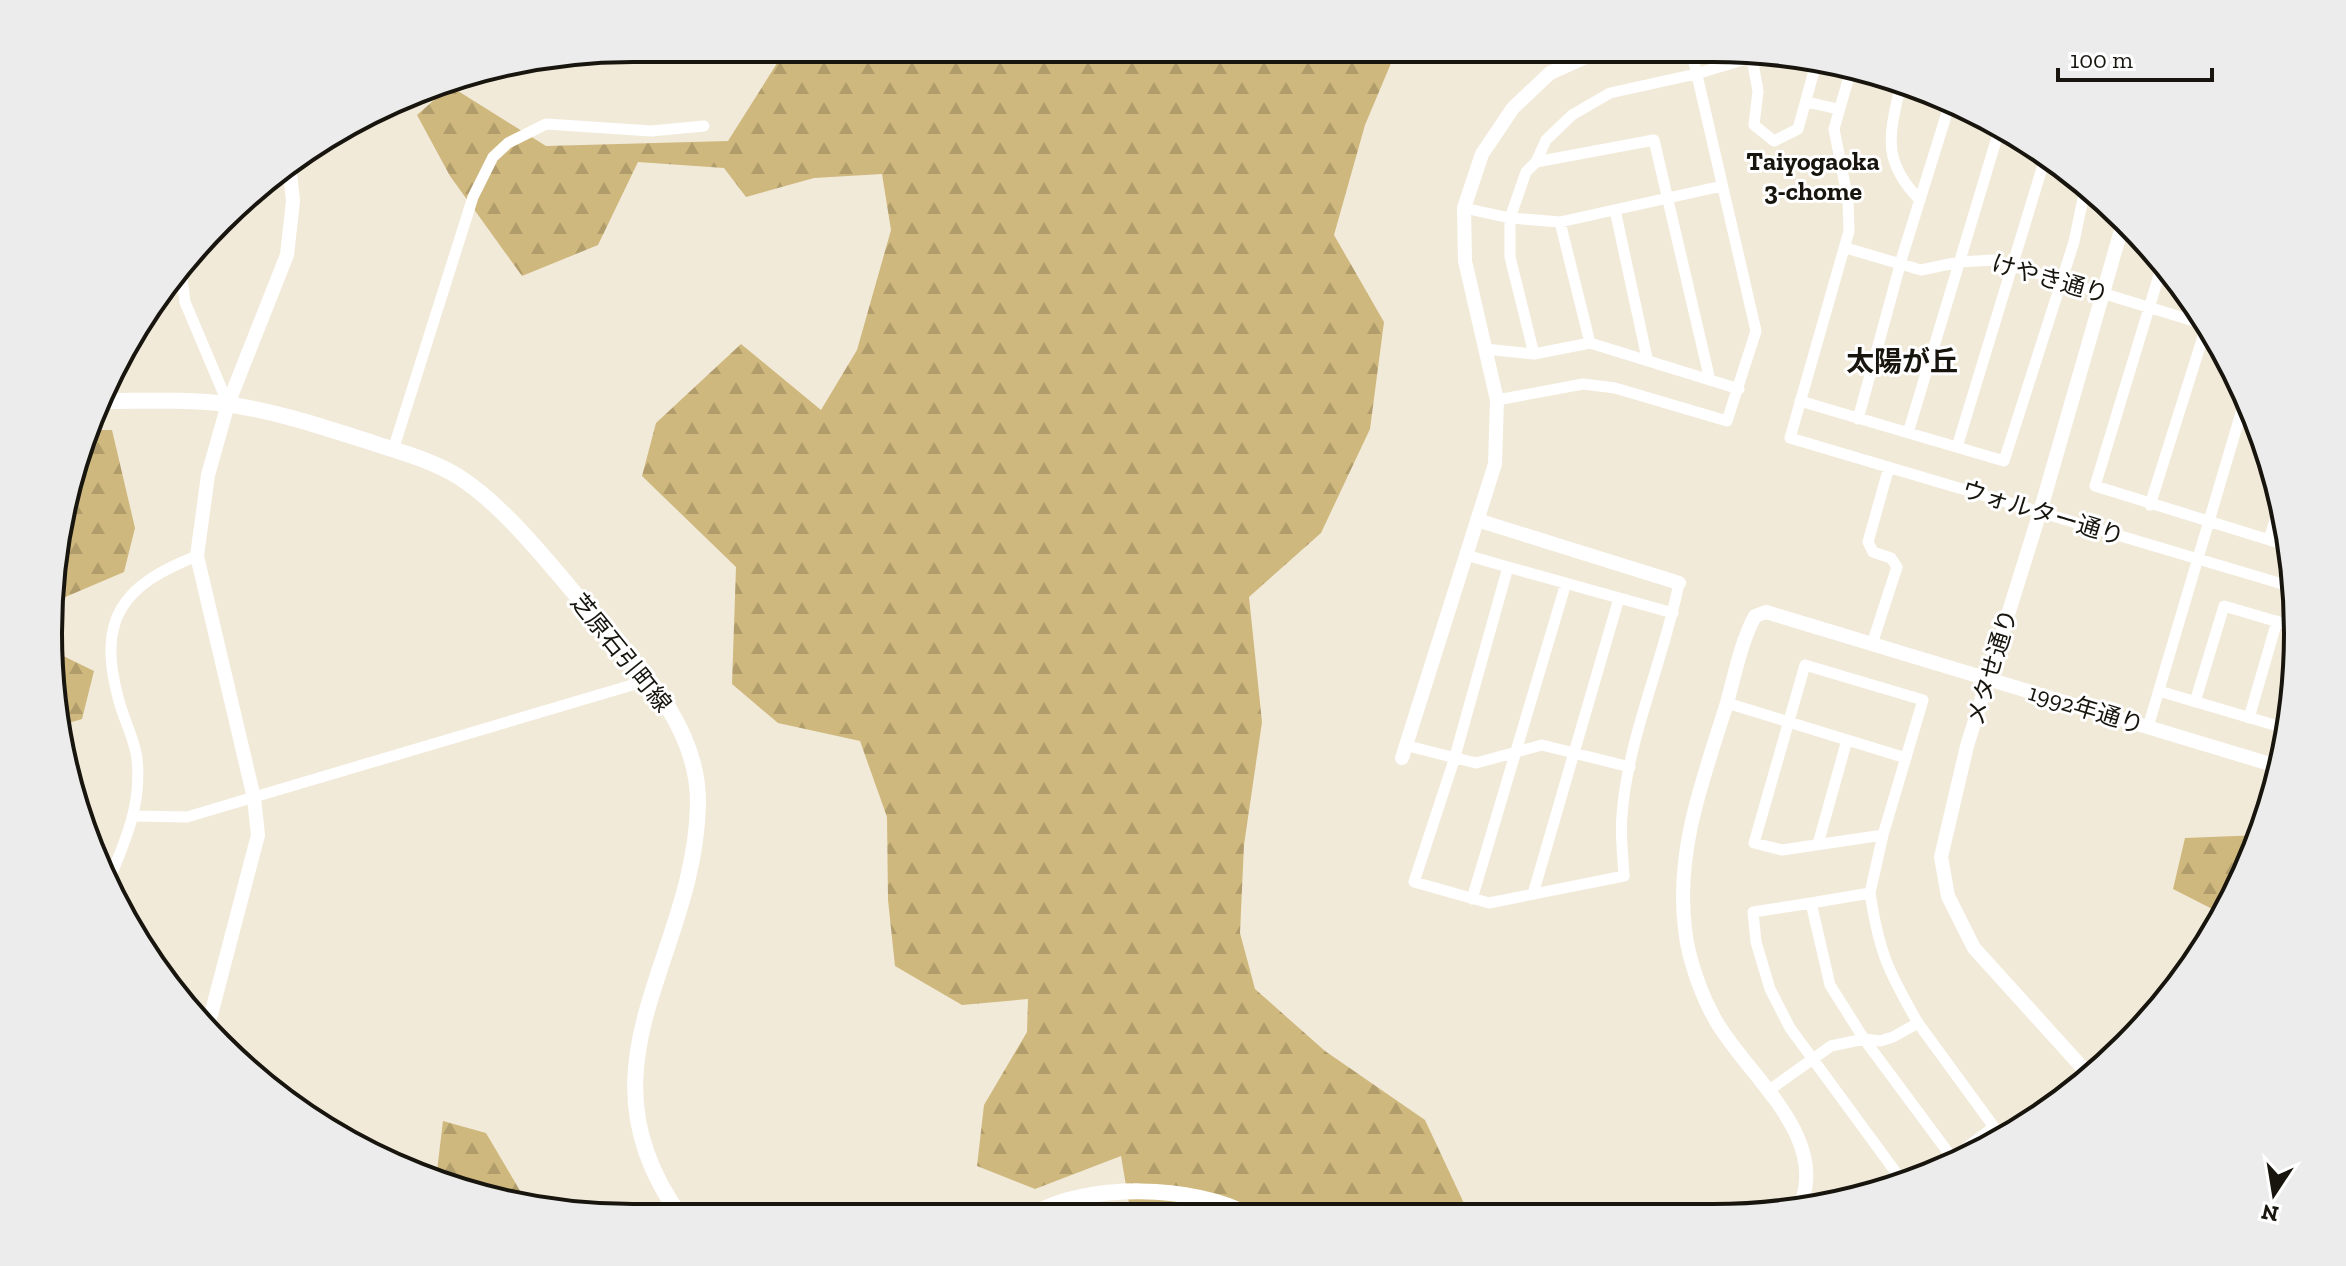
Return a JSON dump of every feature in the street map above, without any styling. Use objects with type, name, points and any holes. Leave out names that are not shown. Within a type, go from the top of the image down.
[{"type":"main road","name":"芝原石引町線","points":[[111,401],[228,404],[324,427],[458,476],[495,506],[649,680],[672,714],[688,749],[698,801],[694,852],[635,1057],[633,1093],[636,1124],[657,1184],[672,1204]]},
{"type":"main road","points":[[1062,1204],[1076,1199],[1173,1192],[1229,1204]]},
{"type":"street","points":[[1574,62],[1550,73],[1513,108],[1482,154],[1464,208],[1465,261],[1497,400],[1495,464],[1405,752],[1476,763],[1542,745],[1630,767]]},
{"type":"street","points":[[1497,400],[1583,384],[1615,388],[1727,421],[1756,331],[1694,62]]},
{"type":"street","points":[[1534,354],[1510,257],[1510,218],[1526,172],[1536,162],[1546,140],[1572,115],[1610,93],[1736,63]]},
{"type":"street","points":[[1753,63],[1758,91],[1754,125],[1774,141],[1798,129],[1814,71]]},
{"type":"street","points":[[1848,78],[1834,129],[1848,200],[1846,248],[1800,401],[2004,461],[2061,282],[2082,198]]},
{"type":"street","points":[[1899,93],[1890,133],[1890,151],[1897,175],[1920,200]]},
{"type":"street","points":[[1807,102],[1838,109]]},
{"type":"street","points":[[1858,419],[1900,264],[1947,112]]},
{"type":"street","points":[[393,450],[473,197],[493,157],[508,143],[546,124],[651,131],[704,126]]},
{"type":"street","points":[[1908,433],[1997,137]]},
{"type":"street","points":[[1536,162],[1654,140],[1709,376]]},
{"type":"street","points":[[1957,447],[2042,167]]},
{"type":"street","points":[[211,1017],[258,835],[254,798],[197,556],[208,475],[228,404],[287,255],[293,201],[290,176]]},
{"type":"street","points":[[1464,208],[1510,218],[1560,222],[1722,186]]},
{"type":"street","points":[[1615,210],[1647,358]]},
{"type":"street","points":[[1560,222],[1590,343]]},
{"type":"street","name":"メタせ通り","points":[[2082,1068],[1974,948],[1946,887],[1941,857],[1967,746],[2040,512],[2121,233]]},
{"type":"street","name":"けやき通り","points":[[1846,248],[1921,270],[1960,262],[1993,260],[2191,320]]},
{"type":"street","points":[[2159,276],[2095,486],[2276,542]]},
{"type":"street","points":[[182,282],[185,302],[228,404]]},
{"type":"street","points":[[2150,505],[2203,339]]},
{"type":"street","points":[[1484,349],[1534,354],[1590,343],[1709,376],[1739,389]]},
{"type":"street","name":"ウォルター通り","points":[[1800,401],[1790,438],[2282,584]]},
{"type":"street","points":[[2148,727],[2241,414]]},
{"type":"street","points":[[1872,644],[1897,567],[1891,558],[1873,552],[1868,542],[1889,467]]},
{"type":"street","points":[[1477,520],[1679,583],[1630,767],[1622,816],[1624,876],[1489,903],[1414,882],[1454,760],[1508,567]]},
{"type":"street","points":[[2269,540],[2273,525]]},
{"type":"street","points":[[1466,555],[1673,613]]},
{"type":"street","points":[[113,870],[136,816],[137,757],[114,683],[116,618],[124,600],[141,583],[160,571],[197,556]]},
{"type":"street","points":[[1472,899],[1566,583]]},
{"type":"street","points":[[1533,894],[1619,598]]},
{"type":"street","points":[[2195,702],[2224,606],[2284,623]]},
{"type":"street","name":"1992年通り","points":[[1727,703],[1755,616],[1766,612],[2269,764]]},
{"type":"street","points":[[2249,718],[2277,621]]},
{"type":"street","points":[[1883,835],[1782,850],[1754,843],[1805,665],[1923,700],[1883,835],[1870,893],[1878,943],[1886,968],[1918,1023],[1994,1127],[1984,1135]]},
{"type":"street","points":[[136,816],[187,817],[649,680]]},
{"type":"street","points":[[2159,691],[2276,726]]},
{"type":"street","points":[[1805,1196],[1806,1160],[1797,1133],[1716,1020],[1685,930],[1683,864],[1692,817],[1727,703],[1906,758]]},
{"type":"street","points":[[1818,844],[1847,740]]},
{"type":"street","points":[[1870,893],[1753,912],[1756,942],[1770,989],[1790,1028],[1897,1174]]},
{"type":"street","points":[[1811,903],[1830,985],[1864,1039],[1948,1153]]},
{"type":"street","points":[[1768,1091],[1831,1046],[1864,1039],[1880,1041],[1918,1023]]},
{"type":"green space","points":[[778,62],[1392,62],[1365,125],[1334,235],[1384,322],[1370,429],[1321,533],[1249,597],[1262,722],[1244,845],[1240,933],[1255,989],[1325,1051],[1425,1120],[1464,1204],[1129,1204],[1121,1156],[1035,1189],[977,1166],[984,1105],[1027,1032],[1028,999],[962,1005],[895,966],[888,900],[887,817],[860,741],[778,723],[732,684],[736,567],[642,476],[656,423],[741,344],[821,410],[857,350],[891,230],[882,174],[814,178],[746,197],[724,168],[638,162],[598,245],[522,276],[450,176],[417,115],[439,96],[456,90],[546,146],[728,141]]},
{"type":"green space","points":[[99,430],[112,430],[135,528],[124,572],[63,598],[73,522]]},
{"type":"green space","points":[[63,656],[94,671],[82,719],[69,723]]},
{"type":"green space","points":[[2247,836],[2213,909],[2173,889],[2185,838]]},
{"type":"green space","points":[[443,1121],[486,1133],[521,1193],[485,1185],[437,1170]]},
{"type":"district","name":"Taiyogaoka 3-chome","points":[[1813,176]]},
{"type":"district","name":"太陽が丘","points":[[1902,361]]}]
